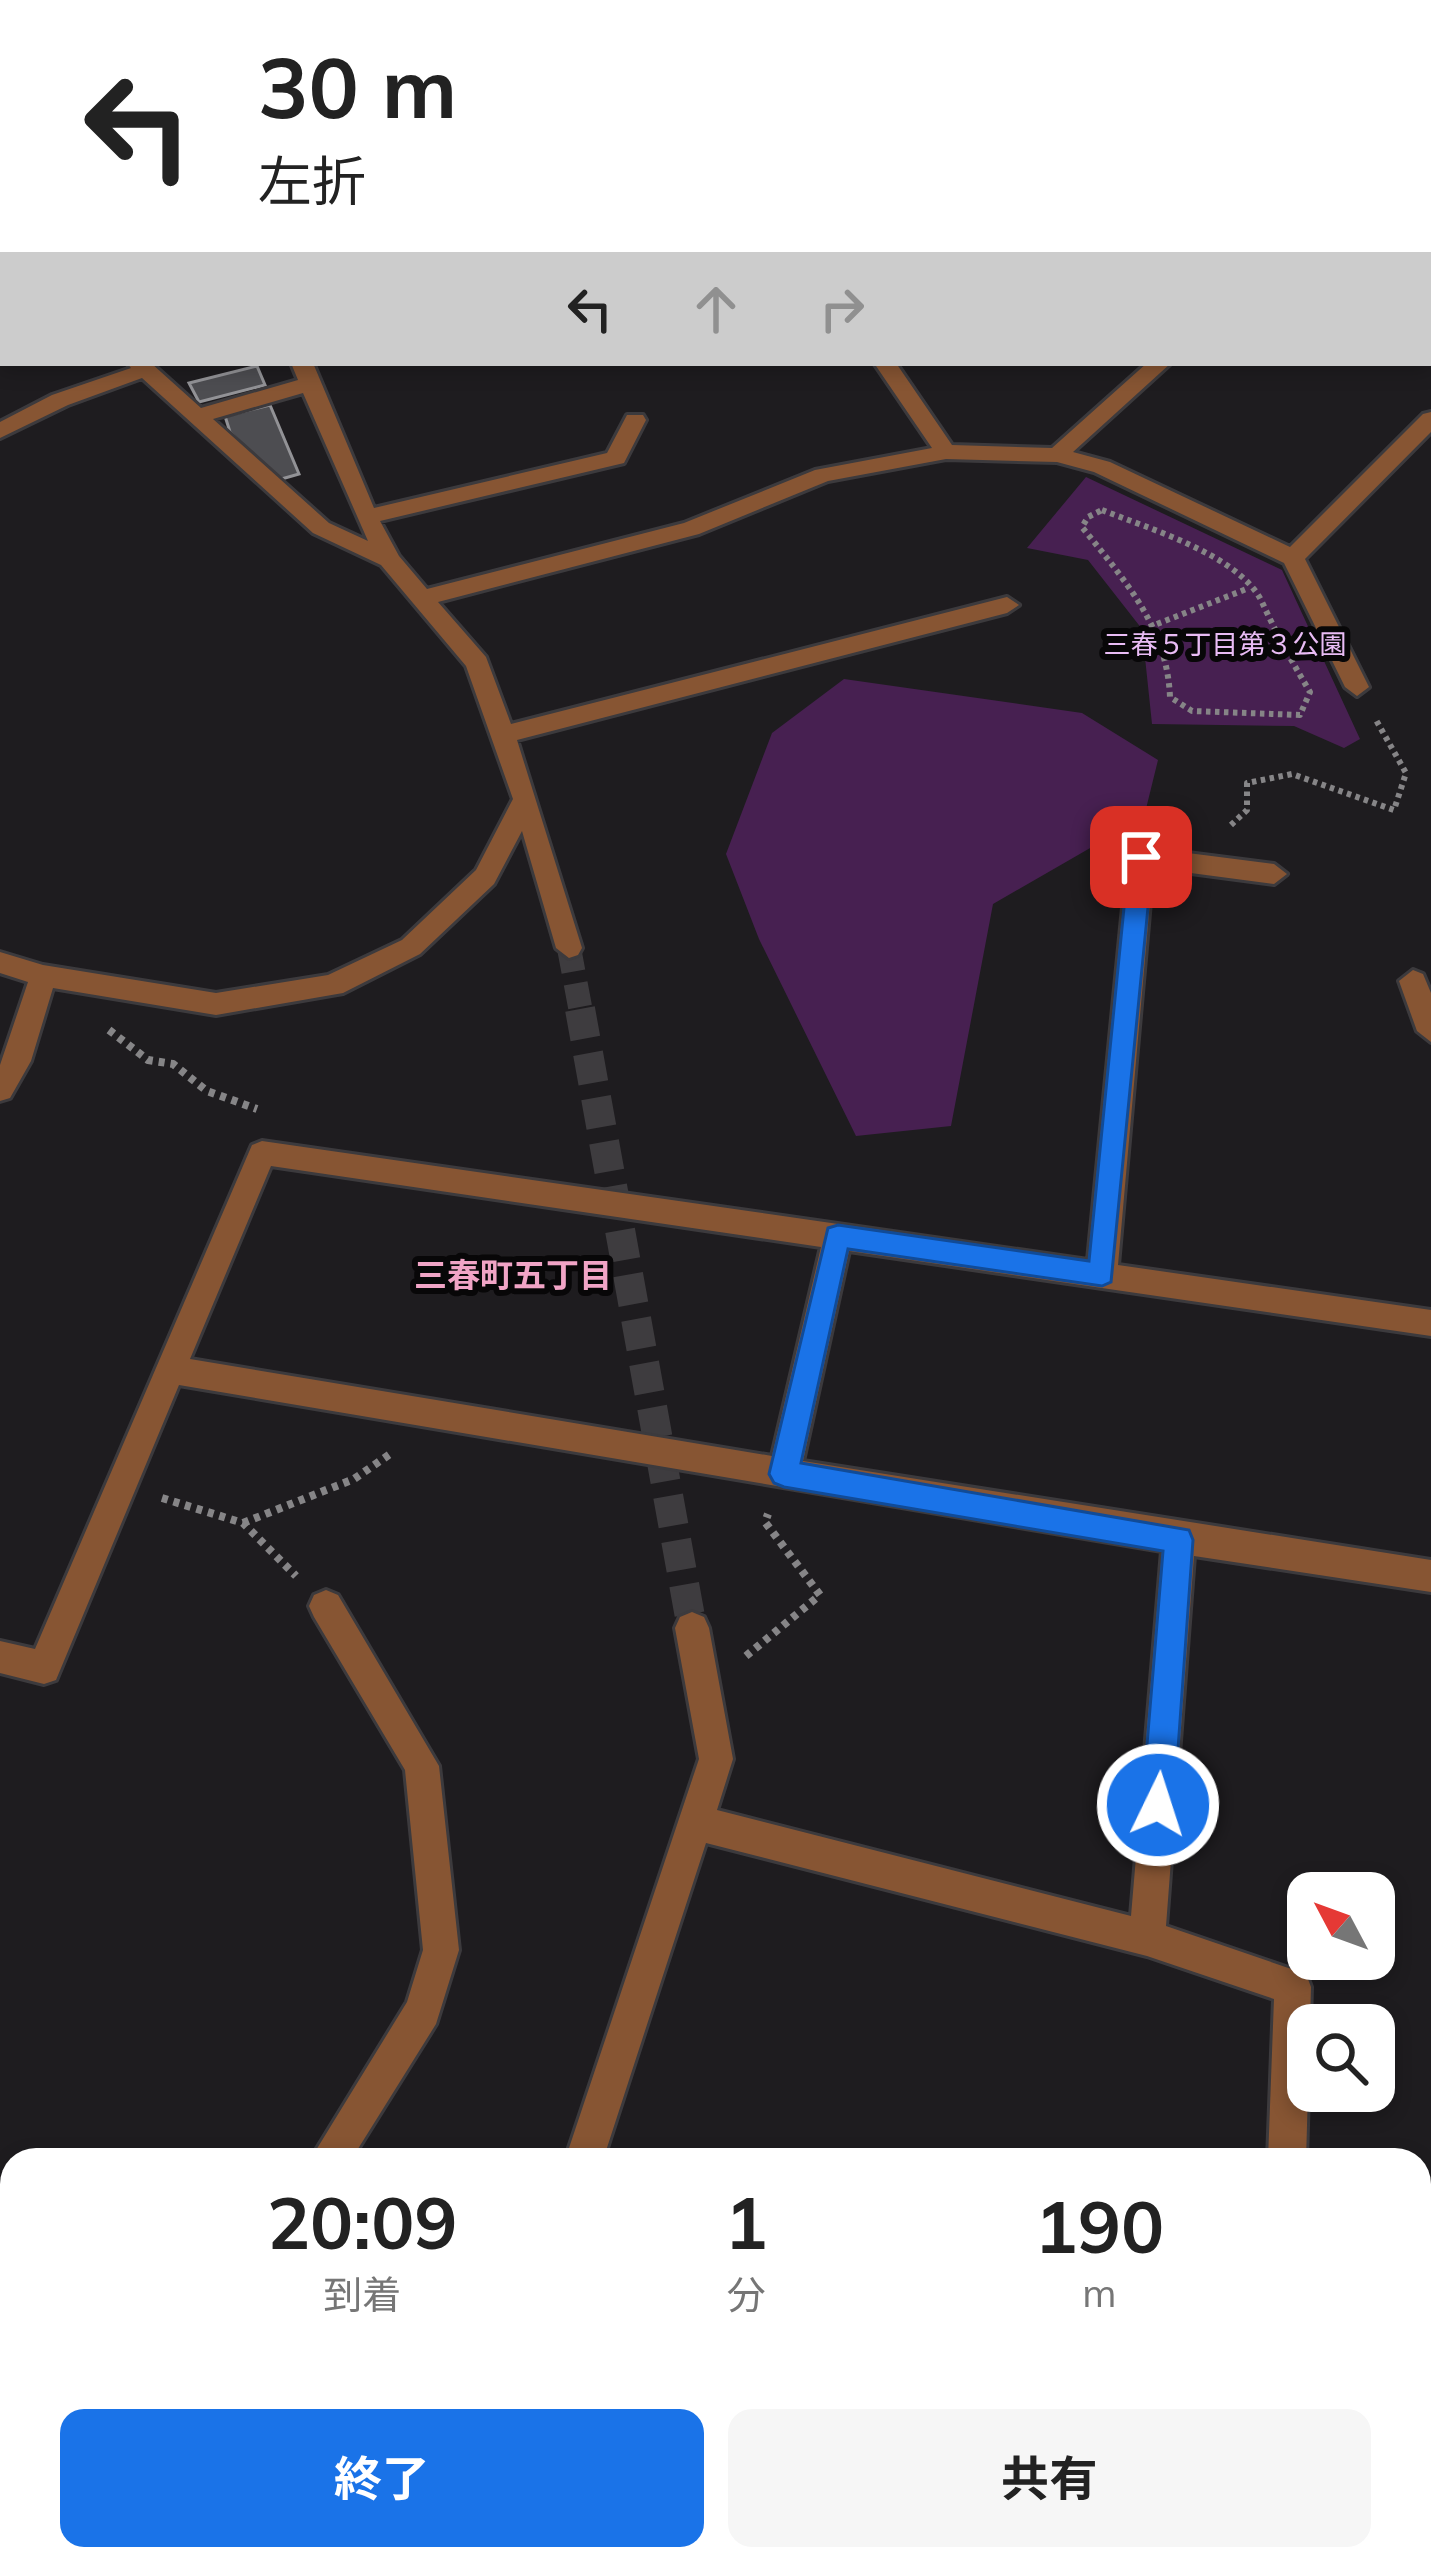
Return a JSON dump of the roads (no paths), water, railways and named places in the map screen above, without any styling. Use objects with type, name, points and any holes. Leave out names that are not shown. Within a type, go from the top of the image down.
[{"type":"street","points":[[0,430],[142,366],[321,528],[389,560]]},
{"type":"street","points":[[887,366],[946,452]]},
{"type":"street","points":[[1057,455],[1157,366]]},
{"type":"street","points":[[195,417],[306,374],[389,560],[477,663],[526,799],[568,948]]},
{"type":"street","points":[[1293,558],[1431,419]]},
{"type":"street","points":[[367,518],[616,458],[635,420]]},
{"type":"street","points":[[424,598],[691,529],[823,475],[946,452],[1057,455],[1102,467],[1293,558],[1357,687]]},
{"type":"street","points":[[503,735],[1006,604]]},
{"type":"street","points":[[0,962],[43,976],[216,1004],[333,985],[411,947],[485,877],[526,799]]},
{"type":"street","points":[[1102,1274],[1141,857],[1274,874]]},
{"type":"street","points":[[0,1090],[17,1061],[43,976]]},
{"type":"street","points":[[1413,981],[1431,1031]]},
{"type":"street","points":[[0,1658],[44,1668],[262,1153],[1431,1323]]},
{"type":"street","points":[[784,1474],[838,1236]]},
{"type":"street","points":[[172,1370],[1179,1540],[1431,1576]]},
{"type":"street","points":[[1148,1938],[1179,1540]]},
{"type":"street","points":[[326,1606],[422,1766],[441,1950],[423,2012],[337,2148]]},
{"type":"street","points":[[588,2148],[716,1759],[692,1628]]},
{"type":"street","points":[[698,1822],[1148,1938],[1294,1987],[1287,2148]]},
{"type":"tunnel","points":[[569,948],[581,1012]]},
{"type":"tunnel","points":[[580,1009],[692,1628]]},
{"type":"district","name":"三春町五丁目","points":[[513,1274]]},
{"type":"park label","name":"三春５丁目第３公園","points":[[1225,644]]}]
